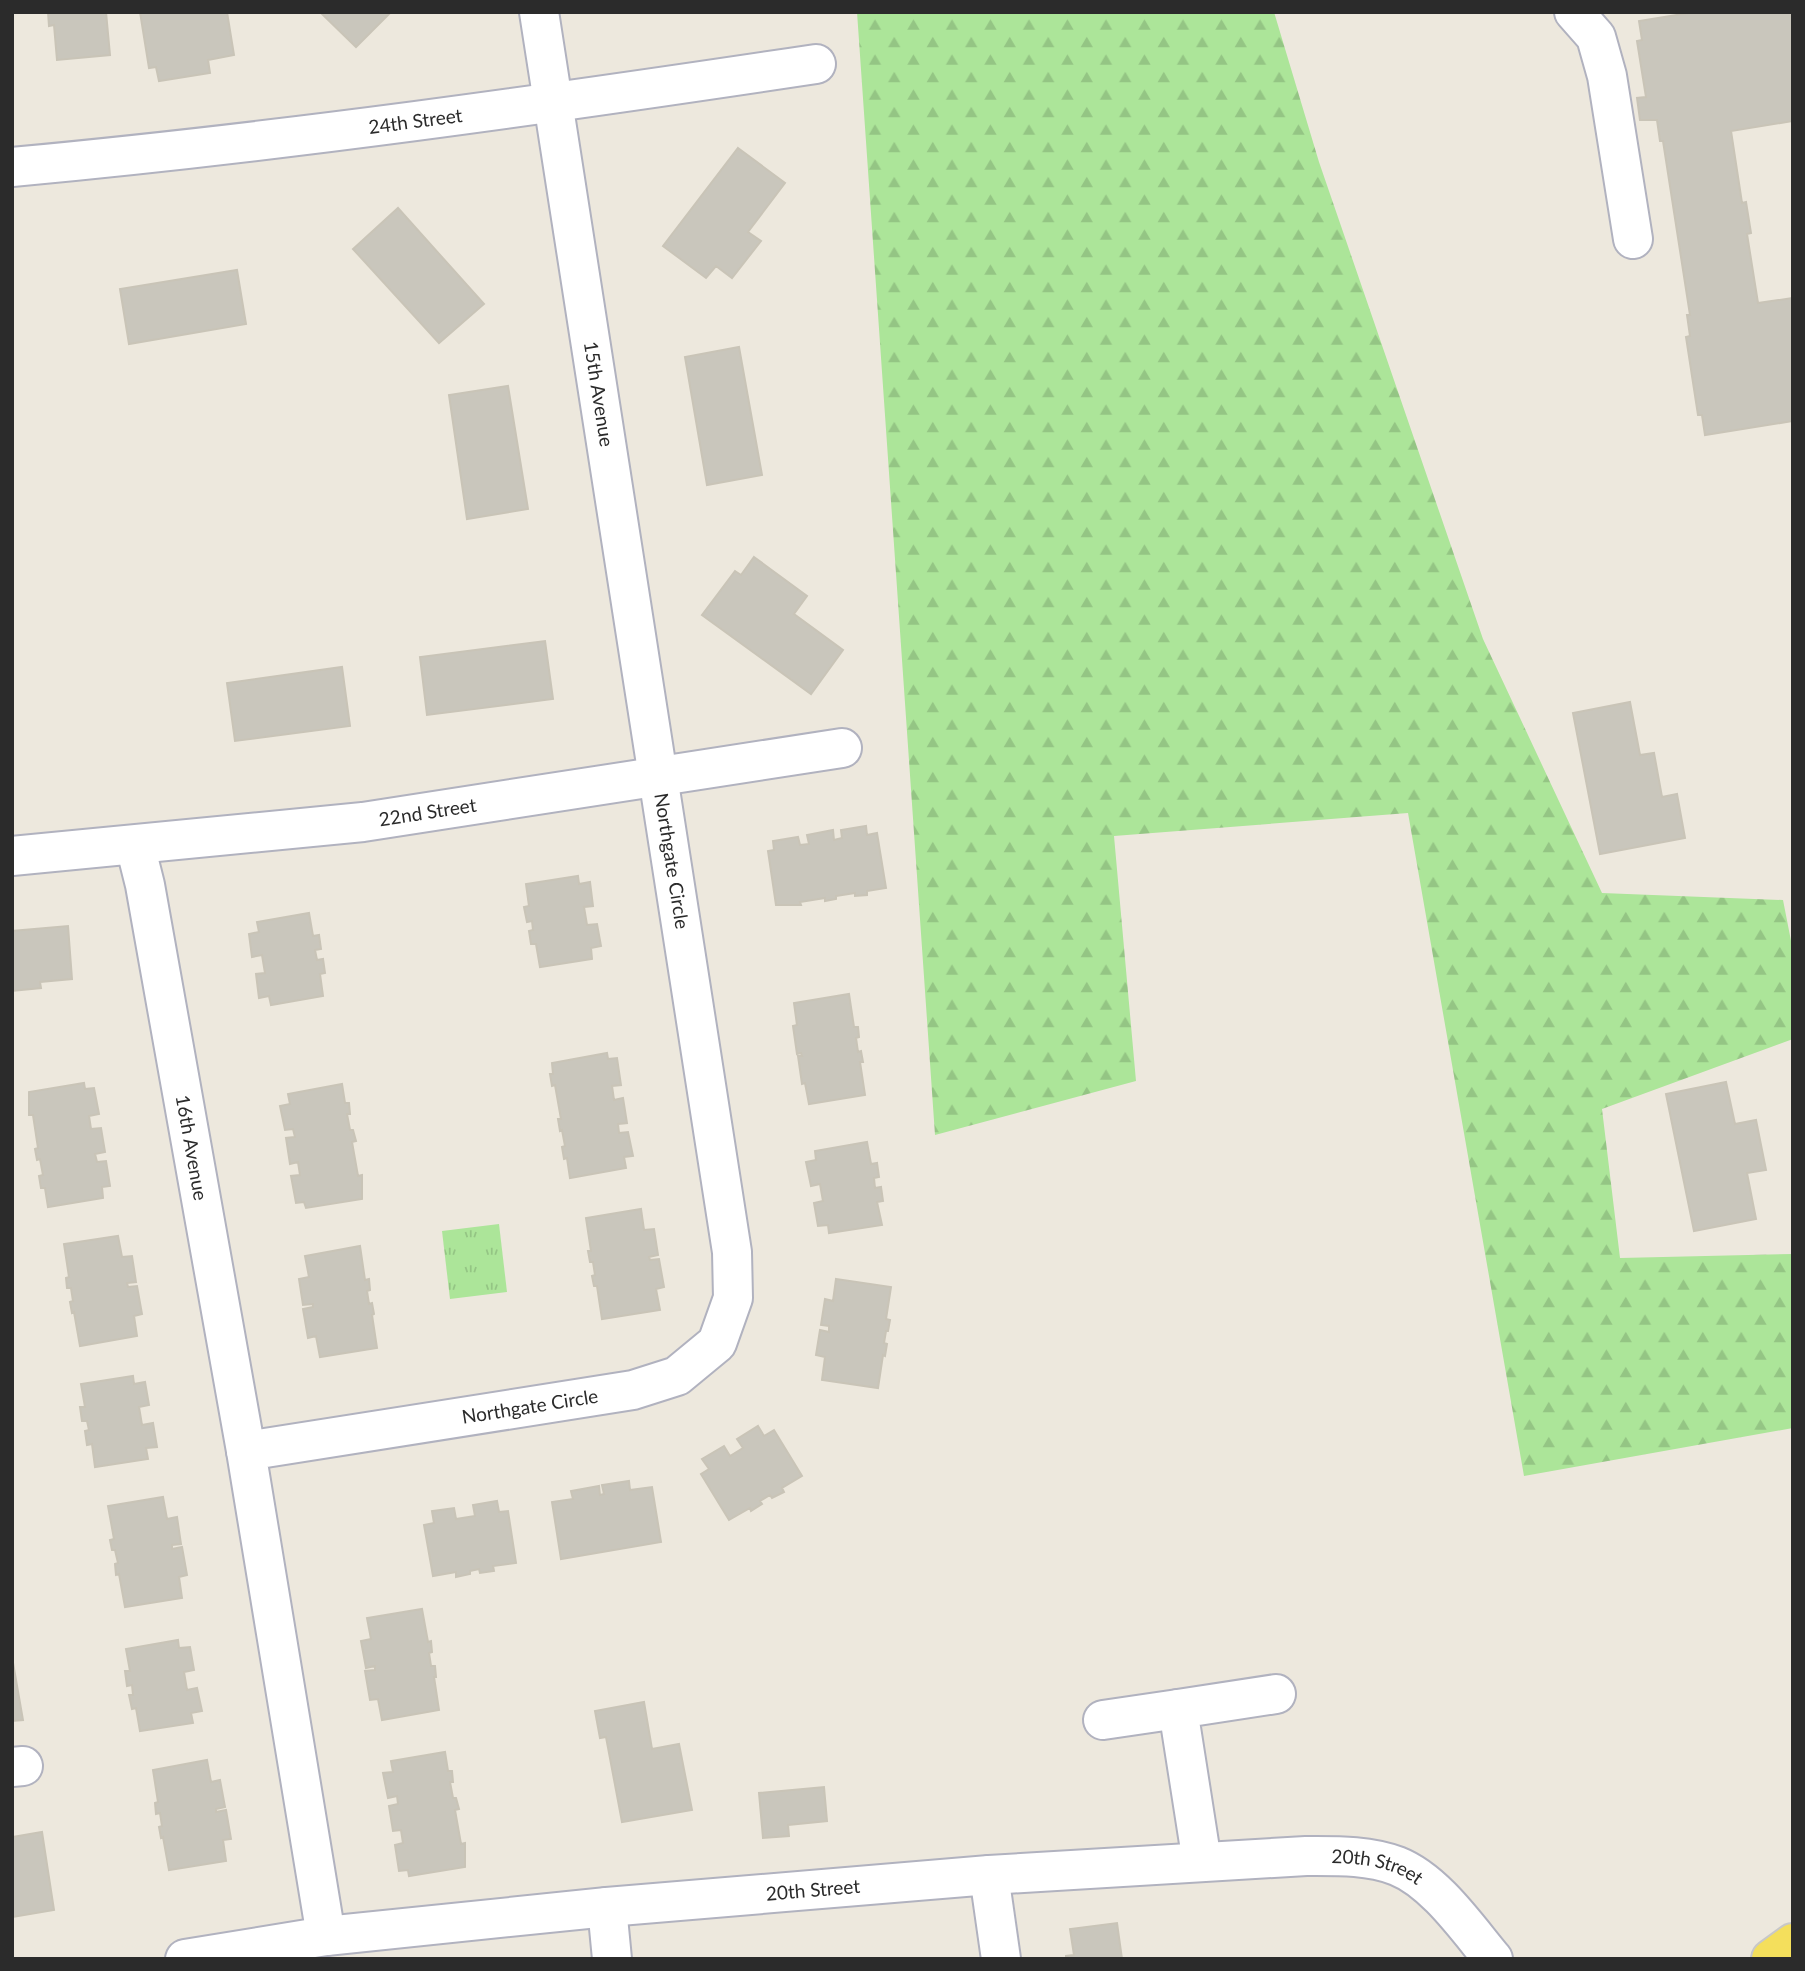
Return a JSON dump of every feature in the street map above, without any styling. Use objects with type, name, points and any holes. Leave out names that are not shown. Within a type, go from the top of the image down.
[{"type":"main road","points":[[1771,1959],[1793,1943]]},
{"type":"street","name":"15th Avenue","points":[[539,12],[659,776]]},
{"type":"street","points":[[1574,12],[1596,37],[1607,76],[1633,239]]},
{"type":"street","name":"24th Street","points":[[12,167],[118,158],[553,104],[816,64]]},
{"type":"street","name":"22nd Street","points":[[12,856],[363,822],[842,748]]},
{"type":"street","name":"Northgate Circle","points":[[246,1451],[633,1390],[677,1376],[717,1343],[733,1298],[732,1252],[659,776]]},
{"type":"street","name":"16th Avenue","points":[[135,845],[145,885],[246,1451]]},
{"type":"street","points":[[246,1451],[326,1936]]},
{"type":"street","points":[[1103,1720],[1276,1694]]},
{"type":"street","points":[[1178,1709],[1202,1862]]},
{"type":"street","name":"20th Street","points":[[185,1959],[326,1936],[607,1907],[989,1875],[1306,1856],[1352,1857],[1398,1866],[1436,1891],[1493,1959]]},
{"type":"street","points":[[989,1875],[1001,1959]]},
{"type":"street","points":[[607,1907],[612,1959]]},
{"type":"green space","points":[[857,12],[1274,12],[1319,162],[1483,639],[1602,893],[1783,900],[1793,951],[1793,1039],[1602,1109],[1620,1258],[1793,1254],[1793,1428],[1524,1476],[1408,813],[1114,836],[1136,1081],[935,1135]]},
{"type":"green space","points":[[499,1224],[507,1292],[450,1299],[442,1231]]},
{"type":"building","points":[[48,12],[106,12],[110,55],[57,60],[54,25],[49,26]]},
{"type":"building","points":[[140,12],[227,12],[234,55],[208,60],[210,73],[159,81],[156,67],[149,68]]},
{"type":"building","points":[[320,12],[391,12],[356,47]]},
{"type":"building","points":[[1695,12],[1793,12],[1793,121],[1731,131],[1742,203],[1746,202],[1751,233],[1747,234],[1758,303],[1793,298],[1793,421],[1705,435],[1702,415],[1698,415],[1686,337],[1690,336],[1687,315],[1690,315],[1663,141],[1660,141],[1657,120],[1640,120],[1637,98],[1646,97],[1637,41],[1642,40],[1639,21]]},
{"type":"building","points":[[738,148],[785,183],[748,232],[761,241],[732,278],[716,266],[706,278],[663,246]]},
{"type":"building","points":[[398,208],[484,304],[439,343],[353,249]]},
{"type":"building","points":[[237,270],[246,324],[129,344],[120,289]]},
{"type":"building","points":[[739,347],[762,475],[707,485],[685,357]]},
{"type":"building","points":[[508,386],[528,509],[467,519],[449,395]]},
{"type":"building","points":[[754,557],[807,596],[794,614],[843,650],[811,694],[702,615],[735,571],[741,575]]},
{"type":"building","points":[[545,641],[553,699],[427,715],[420,657]]},
{"type":"building","points":[[342,667],[350,726],[235,741],[227,683]]},
{"type":"building","points":[[1630,702],[1640,755],[1654,753],[1662,797],[1677,794],[1685,838],[1600,854],[1573,713]]},
{"type":"building","points":[[866,826],[867,835],[877,833],[886,888],[867,891],[867,895],[855,896],[855,893],[825,901],[825,898],[800,902],[801,905],[776,905],[768,851],[774,850],[773,841],[798,837],[800,845],[809,844],[807,835],[833,830],[834,840],[842,838],[841,830]]},
{"type":"building","points":[[578,876],[579,884],[590,882],[593,906],[584,907],[587,925],[597,924],[601,946],[591,948],[592,959],[540,967],[536,944],[531,944],[529,931],[533,930],[532,921],[527,922],[524,907],[529,906],[526,884]]},
{"type":"building","points":[[309,913],[313,936],[319,935],[321,949],[315,950],[317,960],[323,959],[325,973],[320,974],[323,996],[271,1005],[269,996],[259,998],[256,974],[265,973],[262,955],[252,957],[249,934],[259,932],[257,922]]},
{"type":"building","points":[[68,926],[72,979],[40,982],[41,988],[12,991],[12,931]]},
{"type":"building","points":[[849,994],[854,1027],[858,1027],[859,1037],[856,1038],[863,1062],[860,1062],[865,1095],[809,1104],[805,1083],[802,1084],[798,1056],[802,1056],[801,1053],[797,1054],[793,1026],[797,1025],[794,1003]]},
{"type":"building","points":[[607,1053],[608,1059],[617,1058],[621,1085],[612,1086],[614,1100],[623,1098],[627,1123],[618,1124],[619,1133],[628,1132],[633,1156],[624,1157],[626,1168],[570,1178],[562,1147],[565,1146],[558,1119],[561,1119],[555,1085],[552,1086],[550,1074],[553,1074],[552,1063]]},
{"type":"building","points":[[1726,1082],[1735,1124],[1756,1120],[1766,1170],[1747,1173],[1756,1219],[1694,1231],[1666,1094]]},
{"type":"building","points":[[84,1083],[85,1089],[94,1088],[99,1114],[89,1116],[91,1129],[101,1128],[105,1152],[95,1154],[97,1162],[106,1161],[110,1186],[102,1187],[103,1198],[48,1207],[45,1188],[41,1188],[39,1176],[43,1175],[35,1149],[38,1148],[33,1115],[29,1115],[29,1092]]},
{"type":"building","points":[[342,1084],[345,1103],[349,1103],[350,1114],[347,1114],[350,1130],[353,1130],[356,1141],[352,1142],[358,1176],[362,1175],[362,1199],[306,1208],[304,1202],[296,1203],[291,1176],[300,1175],[298,1162],[290,1164],[286,1138],[295,1137],[293,1129],[285,1130],[280,1106],[290,1104],[288,1094]]},
{"type":"building","points":[[867,1142],[871,1164],[877,1163],[879,1177],[874,1178],[875,1188],[881,1187],[883,1201],[877,1202],[882,1225],[829,1233],[828,1225],[818,1226],[814,1203],[823,1201],[820,1184],[811,1186],[806,1162],[816,1160],[815,1151]]},
{"type":"building","points":[[641,1209],[644,1230],[654,1229],[658,1255],[649,1257],[650,1260],[659,1259],[664,1287],[656,1289],[660,1310],[602,1319],[597,1286],[594,1286],[592,1276],[595,1275],[593,1262],[590,1262],[588,1251],[591,1251],[586,1218]]},
{"type":"building","points":[[118,1236],[122,1257],[132,1256],[136,1282],[127,1283],[128,1287],[137,1286],[142,1314],[134,1316],[137,1336],[80,1346],[70,1302],[73,1301],[71,1288],[67,1288],[66,1278],[69,1277],[64,1244]]},
{"type":"building","points":[[360,1246],[365,1280],[369,1279],[370,1290],[367,1291],[374,1314],[377,1348],[320,1357],[316,1336],[308,1338],[303,1309],[313,1307],[313,1304],[303,1305],[299,1279],[309,1277],[305,1256]]},
{"type":"building","points":[[836,1279],[891,1287],[886,1319],[890,1320],[884,1343],[887,1344],[878,1388],[822,1380],[825,1357],[816,1355],[820,1330],[829,1332],[829,1326],[821,1325],[825,1299],[833,1301]]},
{"type":"building","points":[[133,1376],[134,1384],[145,1382],[149,1405],[139,1407],[142,1425],[153,1423],[157,1447],[146,1448],[148,1459],[95,1467],[92,1444],[87,1445],[87,1421],[82,1421],[80,1407],[85,1407],[81,1384]]},
{"type":"building","points":[[758,1426],[764,1436],[774,1430],[802,1476],[782,1488],[784,1492],[772,1498],[770,1495],[751,1511],[750,1508],[729,1520],[701,1474],[709,1469],[702,1459],[724,1446],[730,1456],[743,1448],[737,1439]]},
{"type":"building","points":[[629,1481],[630,1490],[652,1487],[661,1542],[561,1559],[552,1502],[573,1499],[571,1491],[599,1486],[600,1495],[604,1494],[602,1485]]},
{"type":"building","points":[[163,1497],[167,1519],[177,1517],[181,1544],[172,1545],[172,1549],[182,1547],[187,1575],[179,1577],[182,1598],[125,1607],[119,1574],[116,1575],[115,1564],[118,1563],[110,1540],[114,1539],[108,1506]]},
{"type":"building","points":[[497,1501],[499,1512],[508,1511],[516,1563],[493,1566],[494,1571],[480,1573],[479,1569],[456,1577],[456,1572],[433,1576],[424,1525],[434,1523],[432,1511],[454,1508],[456,1519],[475,1516],[473,1505]]},
{"type":"building","points":[[422,1609],[428,1642],[431,1641],[432,1652],[429,1653],[431,1666],[435,1666],[439,1710],[382,1720],[378,1699],[370,1700],[365,1671],[375,1670],[375,1666],[366,1668],[361,1641],[371,1639],[367,1618]]},
{"type":"building","points":[[178,1640],[179,1648],[190,1647],[194,1670],[184,1672],[187,1690],[197,1688],[202,1711],[191,1713],[193,1723],[140,1731],[136,1708],[132,1709],[129,1695],[133,1695],[132,1685],[127,1686],[125,1671],[130,1671],[126,1649]]},
{"type":"building","points":[[12,1657],[23,1720],[12,1721]]},
{"type":"building","points":[[644,1702],[652,1749],[679,1744],[692,1810],[622,1822],[606,1737],[600,1738],[595,1711]]},
{"type":"building","points":[[445,1752],[448,1771],[452,1771],[453,1782],[450,1782],[453,1798],[456,1798],[459,1809],[455,1810],[461,1844],[465,1843],[465,1867],[409,1876],[408,1870],[399,1871],[395,1845],[403,1843],[401,1830],[393,1831],[389,1806],[398,1804],[397,1796],[388,1798],[383,1773],[393,1772],[391,1761]]},
{"type":"building","points":[[207,1760],[211,1782],[220,1780],[225,1807],[216,1809],[216,1812],[226,1810],[231,1839],[223,1840],[226,1861],[169,1870],[159,1827],[162,1826],[160,1813],[156,1814],[155,1803],[158,1802],[153,1770]]},
{"type":"building","points":[[824,1787],[827,1821],[788,1825],[789,1836],[763,1838],[759,1793]]},
{"type":"building","points":[[42,1832],[54,1910],[12,1917],[12,1837]]},
{"type":"building","points":[[1117,1923],[1122,1959],[1066,1959],[1066,1956],[1074,1955],[1070,1929]]}]
